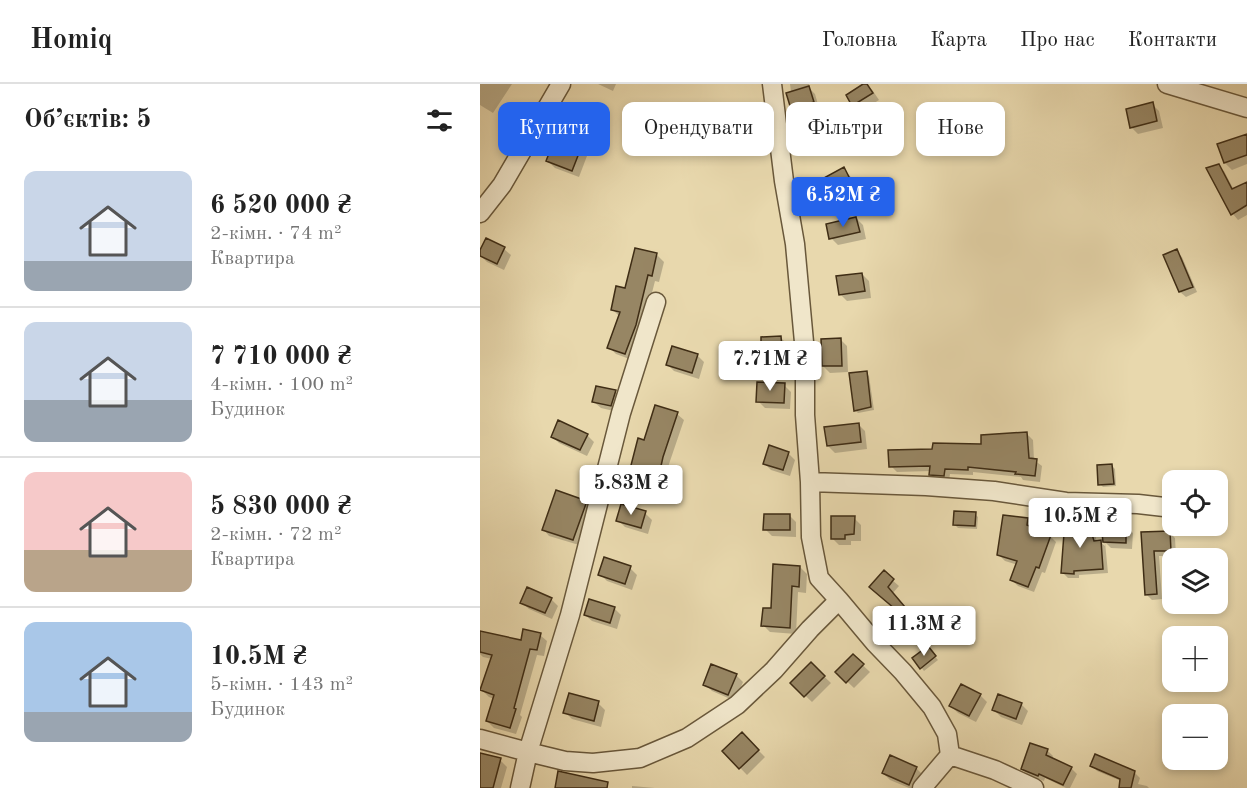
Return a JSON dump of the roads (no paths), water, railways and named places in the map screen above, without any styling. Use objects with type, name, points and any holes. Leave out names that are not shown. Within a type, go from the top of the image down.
[{"type":"street","points":[[480,213],[502,185],[561,84]]},
{"type":"street","points":[[772,84],[784,181],[795,244],[805,353],[805,415],[811,537],[819,578],[932,706],[947,734],[950,755],[922,788]]},
{"type":"street","points":[[1167,84],[1247,108]]},
{"type":"street","points":[[520,788],[528,752],[570,615],[621,413],[656,302]]},
{"type":"street","points":[[810,482],[926,486],[994,491],[1066,502],[1162,507]]},
{"type":"street","points":[[480,739],[565,761],[593,764],[640,759],[687,738],[737,705],[774,670],[839,600]]},
{"type":"street","points":[[950,755],[995,770],[1034,788]]}]
